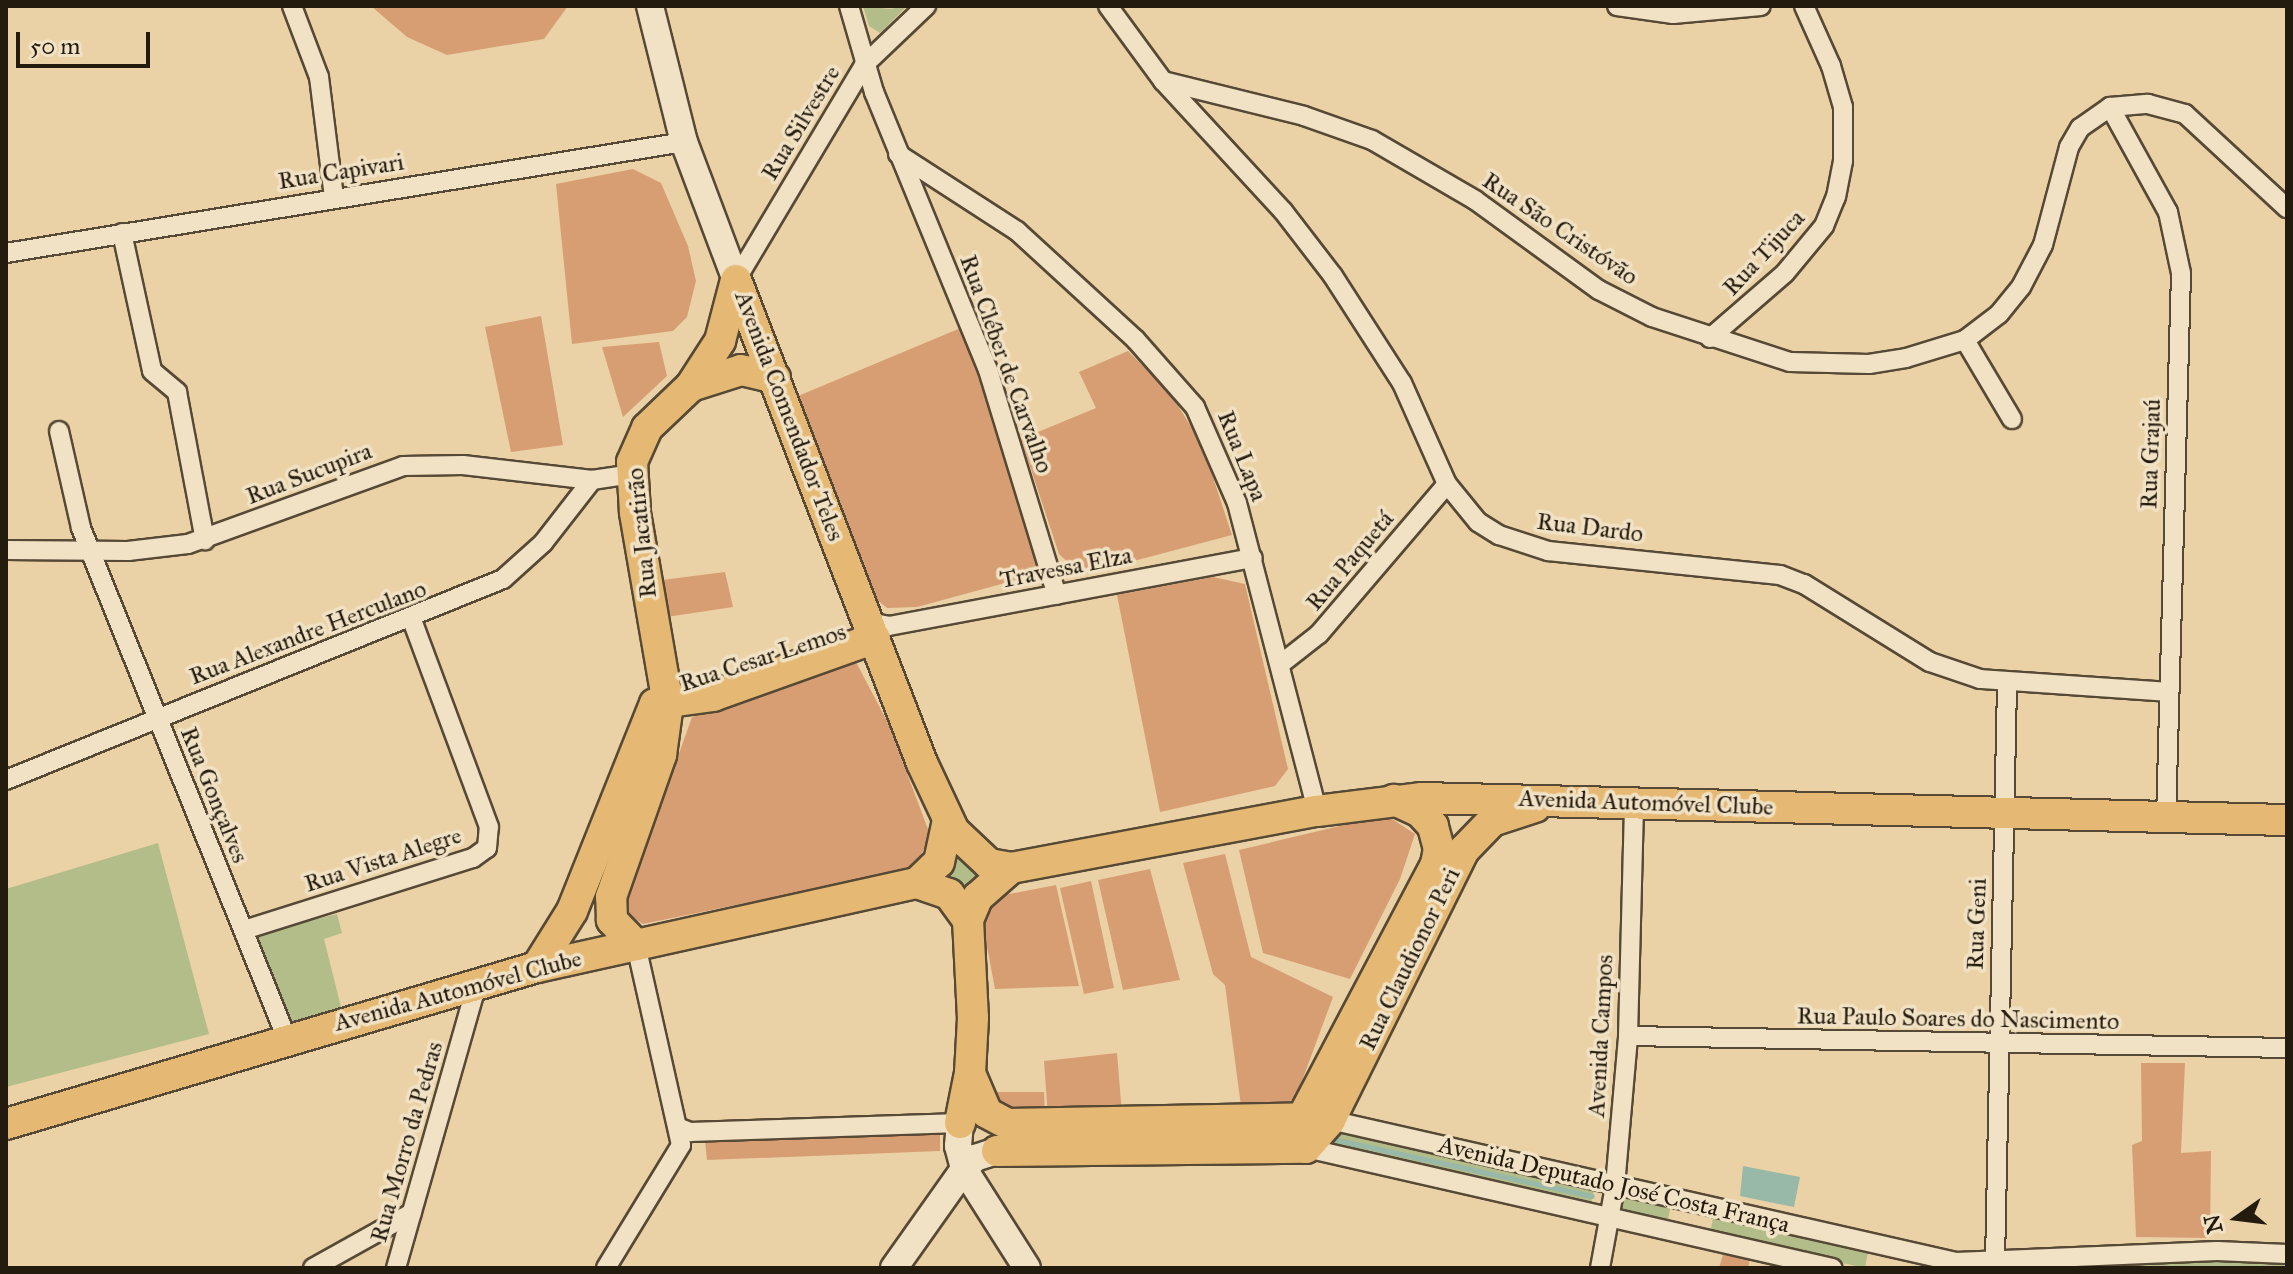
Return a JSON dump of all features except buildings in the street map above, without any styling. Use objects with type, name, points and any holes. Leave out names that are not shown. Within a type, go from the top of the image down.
[{"type":"main road","name":"Avenida Comendador Teles","points":[[650,6],[684,142],[775,378],[878,629],[948,820],[979,859],[1011,868]]},
{"type":"main road","name":"Rua Jacatirão","points":[[537,967],[598,887],[661,755],[661,693],[632,474],[635,450],[647,428],[691,386],[729,321],[736,280]]},
{"type":"main road","points":[[691,386],[741,370],[775,378]]},
{"type":"main road","name":"Rua Cesar Lemos","points":[[661,693],[715,680],[878,629]]},
{"type":"main road","name":"Avenida Automóvel Clube","points":[[1011,868],[1317,811],[1394,800],[1498,797],[1544,805],[1634,804],[2287,820]]},
{"type":"main road","name":"Rua Claudionor Peri","points":[[1317,1117],[1436,864],[1439,849],[1433,826],[1420,812],[1394,800]]},
{"type":"main road","name":"Rua Claudionor Peri","points":[[1294,1146],[1317,1117],[1464,850],[1492,821],[1544,805]]},
{"type":"main road","points":[[948,820],[939,862],[917,883],[949,894],[968,920]]},
{"type":"main road","points":[[1011,868],[978,897],[968,920],[973,998],[970,1073],[958,1146],[964,1169],[1027,1268]]},
{"type":"main road","name":"Avenida Automóvel Clube","points":[[6,1124],[537,967],[917,883]]},
{"type":"main road","name":"Rua Jacatirão","points":[[598,887],[612,920],[636,945]]},
{"type":"main road","name":"Avenida Deputado José Costa França","points":[[970,1073],[987,1113],[1008,1124],[1317,1117]]},
{"type":"main road","name":"Avenida Deputado José Costa França","points":[[964,1169],[975,1158],[997,1151],[1294,1146]]},
{"type":"main road","points":[[894,1268],[932,1207],[964,1169]]},
{"type":"main road","points":[[932,1207],[959,1206],[995,1219]]},
{"type":"street","points":[[292,6],[319,77],[334,197]]},
{"type":"street","name":"Rua Cléber de Carvalho","points":[[849,6],[864,65],[988,370],[1057,595]]},
{"type":"street","name":"Rua Silvestre","points":[[736,280],[864,65],[926,6]]},
{"type":"street","name":"Rua Dardo","points":[[1108,6],[1163,81],[1283,211],[1333,276],[1402,383],[1447,484],[1478,522],[1523,545],[1780,575],[1930,662],[2007,683],[2169,692]]},
{"type":"street","points":[[1617,6],[1673,14],[1761,6]]},
{"type":"street","name":"Rua Tijuca","points":[[1710,338],[1785,273],[1824,226],[1836,197],[1843,161],[1843,107],[1804,6]]},
{"type":"street","name":"Rua São Cristóvão","points":[[1163,81],[1304,116],[1372,140],[1475,200],[1599,290],[1710,338],[1790,362],[1826,365],[1906,358],[1965,340],[1999,314],[2021,287],[2043,245],[2069,147],[2080,128],[2110,107]]},
{"type":"street","points":[[2110,107],[2148,104],[2185,114],[2287,208]]},
{"type":"street","name":"Rua Grajaú","points":[[2110,107],[2168,212],[2181,273],[2166,819]]},
{"type":"street","name":"Rua Capivari","points":[[6,253],[684,142]]},
{"type":"street","name":"Rua Lapa","points":[[898,154],[1017,231],[1175,379],[1213,438],[1253,558],[1317,811]]},
{"type":"street","points":[[122,233],[152,371],[177,392],[205,540]]},
{"type":"street","points":[[1965,340],[2012,419]]},
{"type":"street","name":"Rua Gonçalves","points":[[59,431],[78,516],[287,1039]]},
{"type":"street","name":"Rua Sucupira","points":[[6,550],[152,550],[205,540],[403,466],[463,465],[592,480],[632,474]]},
{"type":"street","name":"Rua Alexandre Herculano","points":[[6,780],[412,620],[518,568],[592,480]]},
{"type":"street","name":"Rua Paquetá","points":[[1282,663],[1319,634],[1447,484]]},
{"type":"street","name":"Travessa Elza","points":[[878,629],[1253,558]]},
{"type":"street","name":"Rua Vista Alegre","points":[[244,930],[473,858],[487,848],[489,827],[412,620]]},
{"type":"street","name":"Rua Geni","points":[[1995,1262],[2007,683]]},
{"type":"street","name":"Avenida Campos","points":[[1600,1268],[1615,1186],[1628,1036],[1634,804]]},
{"type":"street","points":[[606,1268],[676,1160],[680,1128],[636,945]]},
{"type":"street","name":"Rua Morro da Pedras","points":[[396,1268],[477,983]]},
{"type":"street","name":"Rua Paulo Soares do Nascimento","points":[[1628,1036],[2287,1048]]},
{"type":"street","name":"Avenida Deputado José Costa França","points":[[1317,1117],[1615,1186],[1914,1261],[1995,1262],[2217,1251],[2287,1254]]},
{"type":"street","points":[[680,1128],[690,1132],[960,1123]]},
{"type":"street","name":"Avenida Deputado José Costa França","points":[[1294,1146],[1610,1215],[1832,1268]]},
{"type":"street","points":[[313,1268],[412,1213]]},
{"type":"green space","points":[[863,6],[890,9],[907,6],[880,33],[869,26]]},
{"type":"green space","points":[[158,843],[209,1034],[6,1087],[6,889]]},
{"type":"green space","points":[[951,843],[994,869],[970,903],[942,877]]},
{"type":"green space","points":[[337,914],[342,933],[324,939],[343,1015],[290,1025],[254,935]]},
{"type":"green space","points":[[1325,1129],[1595,1186],[1593,1195],[1323,1136]]},
{"type":"green space","points":[[1323,1139],[1592,1197],[1591,1206],[1322,1146]]},
{"type":"green space","points":[[1620,1192],[1672,1200],[1667,1224],[1617,1216]]},
{"type":"green space","points":[[1715,1209],[1870,1243],[1865,1268],[1710,1233]]},
{"type":"green space","points":[[2287,1252],[2287,1267],[1983,1268]]},
{"type":"shaded area","points":[[1743,1166],[1800,1177],[1794,1207],[1740,1196]]},
{"type":"waterway","points":[[1328,1138],[1592,1196]]}]
